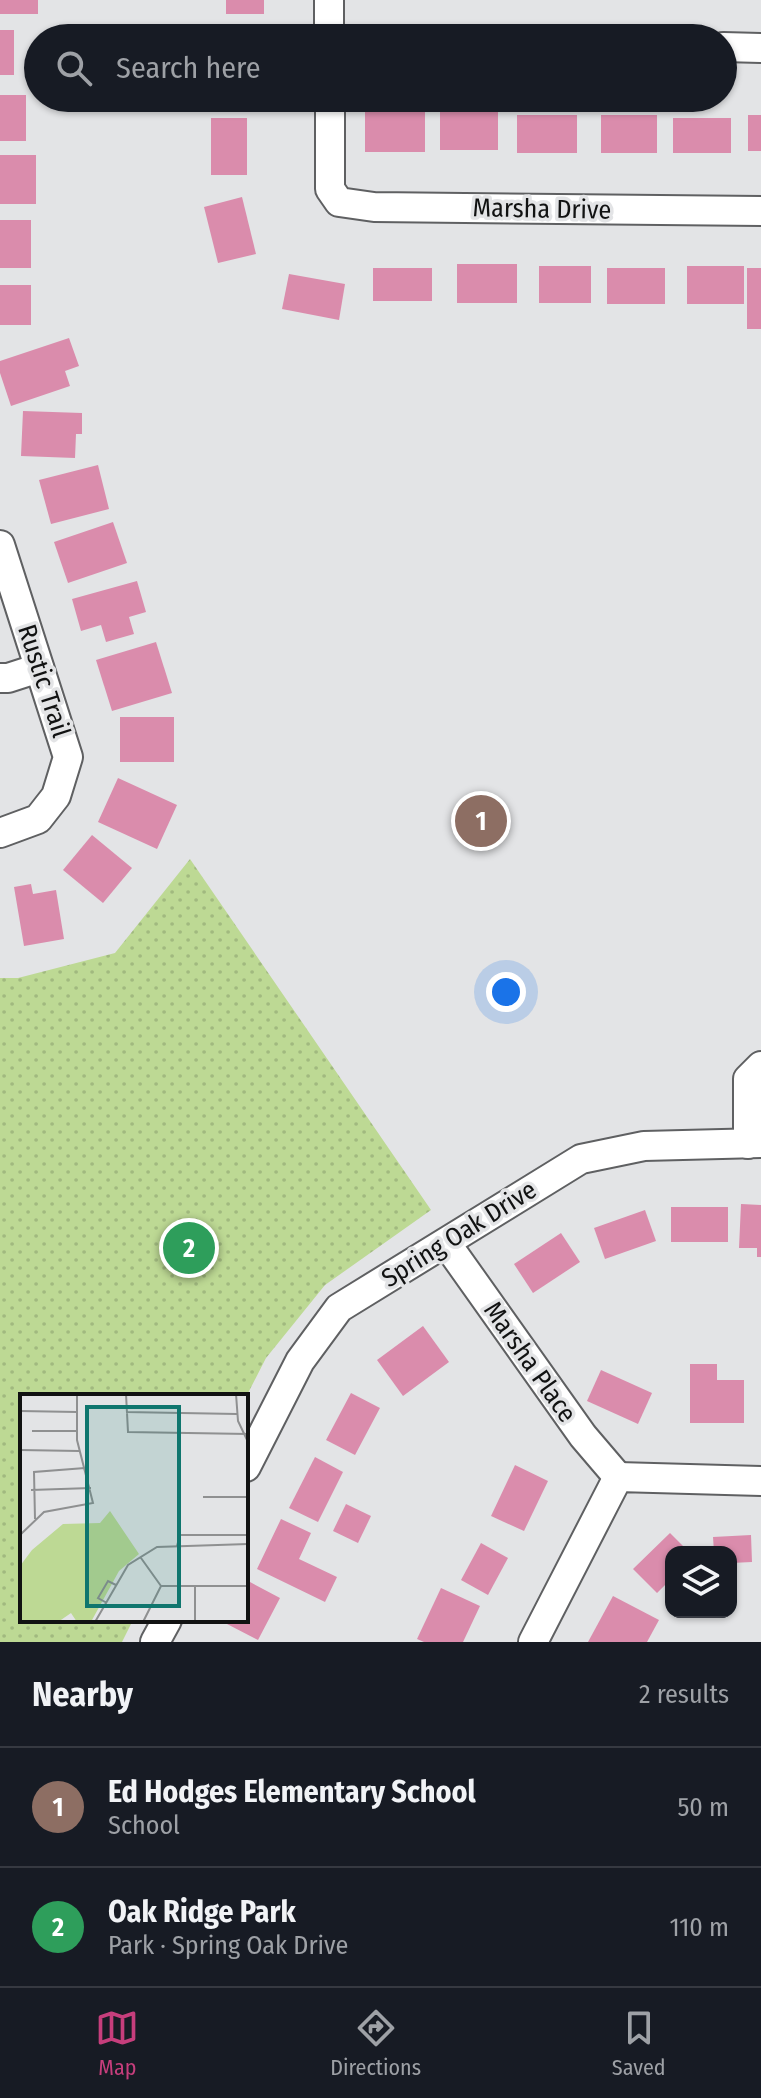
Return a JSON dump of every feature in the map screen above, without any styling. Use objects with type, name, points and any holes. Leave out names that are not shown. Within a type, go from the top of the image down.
[{"type":"street","points":[[329,0],[329,24]]},
{"type":"street","points":[[737,47],[761,48]]},
{"type":"street","name":"Marsha Drive","points":[[330,112],[330,189],[339,202],[374,207],[761,211]]},
{"type":"street","name":"Rustic Trail","points":[[0,545],[68,757],[56,796],[38,819],[0,833]]},
{"type":"street","points":[[0,678],[39,668]]},
{"type":"street","points":[[754,1143],[748,1079],[761,1066]]},
{"type":"street","name":"Spring Oak Drive","points":[[248,1463],[300,1361],[339,1308],[581,1159],[644,1146],[754,1143]]},
{"type":"street","name":"Marsha Place","points":[[446,1243],[583,1436],[618,1477]]},
{"type":"street","points":[[533,1642],[618,1477],[761,1481]]},
{"type":"street","points":[[155,1642],[166,1622]]},
{"type":"green space","points":[[190,859],[431,1210],[325,1285],[266,1358],[248,1394],[20,1394],[20,1622],[132,1622],[122,1642],[0,1642],[0,978],[18,978],[115,953]]},
{"type":"building","points":[[0,0],[38,0],[38,14],[0,14]]},
{"type":"building","points":[[226,0],[264,0],[264,14],[226,14]]},
{"type":"building","points":[[0,30],[14,30],[14,75],[0,75]]},
{"type":"building","points":[[0,95],[24,95],[26,141],[0,141]]},
{"type":"building","points":[[365,112],[425,112],[425,152],[365,152]]},
{"type":"building","points":[[440,112],[498,112],[498,150],[440,150]]},
{"type":"building","points":[[517,115],[577,115],[577,153],[517,153]]},
{"type":"building","points":[[601,115],[657,115],[657,153],[601,153]]},
{"type":"building","points":[[748,115],[761,115],[761,151],[748,151]]},
{"type":"building","points":[[211,118],[247,118],[247,175],[211,175]]},
{"type":"building","points":[[673,118],[731,118],[731,153],[673,153]]},
{"type":"building","points":[[0,155],[36,155],[36,204],[0,204]]},
{"type":"building","points":[[242,197],[256,254],[218,263],[204,207]]},
{"type":"building","points":[[0,220],[31,220],[31,268],[0,268]]},
{"type":"building","points":[[457,264],[517,264],[517,303],[457,303]]},
{"type":"building","points":[[539,266],[591,266],[591,303],[539,303]]},
{"type":"building","points":[[687,266],[744,266],[744,304],[687,304]]},
{"type":"building","points":[[373,268],[432,268],[432,301],[373,301]]},
{"type":"building","points":[[607,268],[665,268],[665,304],[607,304]]},
{"type":"building","points":[[747,268],[761,268],[761,329],[747,329]]},
{"type":"building","points":[[289,274],[345,284],[339,320],[282,309]]},
{"type":"building","points":[[0,285],[31,285],[31,325],[0,325]]},
{"type":"building","points":[[69,338],[79,366],[65,371],[70,386],[11,406],[0,373],[0,361]]},
{"type":"building","points":[[23,411],[82,413],[82,434],[76,434],[75,458],[21,456]]},
{"type":"building","points":[[98,465],[109,509],[51,524],[39,480]]},
{"type":"building","points":[[113,522],[127,563],[68,583],[54,542]]},
{"type":"building","points":[[137,581],[146,612],[129,617],[134,634],[106,642],[101,625],[81,631],[72,599]]},
{"type":"building","points":[[156,642],[172,693],[112,711],[96,660]]},
{"type":"building","points":[[120,717],[174,717],[174,762],[120,762]]},
{"type":"building","points":[[118,778],[177,805],[157,849],[98,822]]},
{"type":"building","points":[[92,835],[132,868],[103,903],[63,870]]},
{"type":"building","points":[[31,884],[33,894],[56,890],[64,939],[24,946],[14,887]]},
{"type":"building","points":[[741,1204],[761,1205],[761,1257],[757,1257],[757,1248],[739,1248]]},
{"type":"building","points":[[671,1207],[728,1207],[728,1242],[671,1242]]},
{"type":"building","points":[[645,1210],[656,1241],[605,1259],[594,1228]]},
{"type":"building","points":[[561,1233],[580,1262],[533,1293],[514,1264]]},
{"type":"building","points":[[423,1326],[449,1362],[403,1396],[377,1360]]},
{"type":"building","points":[[690,1364],[717,1364],[717,1380],[744,1380],[744,1423],[690,1423]]},
{"type":"building","points":[[601,1370],[652,1393],[638,1424],[587,1401]]},
{"type":"building","points":[[351,1393],[380,1408],[355,1455],[326,1440]]},
{"type":"building","points":[[315,1457],[343,1472],[318,1522],[289,1508]]},
{"type":"building","points":[[515,1465],[548,1481],[524,1531],[491,1516]]},
{"type":"building","points":[[346,1504],[371,1516],[358,1543],[333,1531]]},
{"type":"building","points":[[281,1519],[311,1533],[299,1559],[337,1577],[325,1602],[257,1569]]},
{"type":"building","points":[[670,1533],[683,1546],[665,1546],[665,1585],[657,1593],[633,1569]]},
{"type":"building","points":[[751,1535],[752,1562],[737,1563],[737,1546],[714,1546],[713,1537]]},
{"type":"building","points":[[481,1543],[508,1558],[488,1595],[461,1580]]},
{"type":"building","points":[[250,1582],[280,1598],[258,1640],[227,1624],[248,1622]]},
{"type":"building","points":[[441,1588],[480,1606],[463,1642],[424,1642],[417,1639]]},
{"type":"building","points":[[613,1596],[659,1620],[647,1642],[588,1642]]},
{"type":"place","name":"Ed Hodges Elementary School","points":[[481,821]]},
{"type":"place","name":"Oak Ridge Park","points":[[189,1248]]}]
